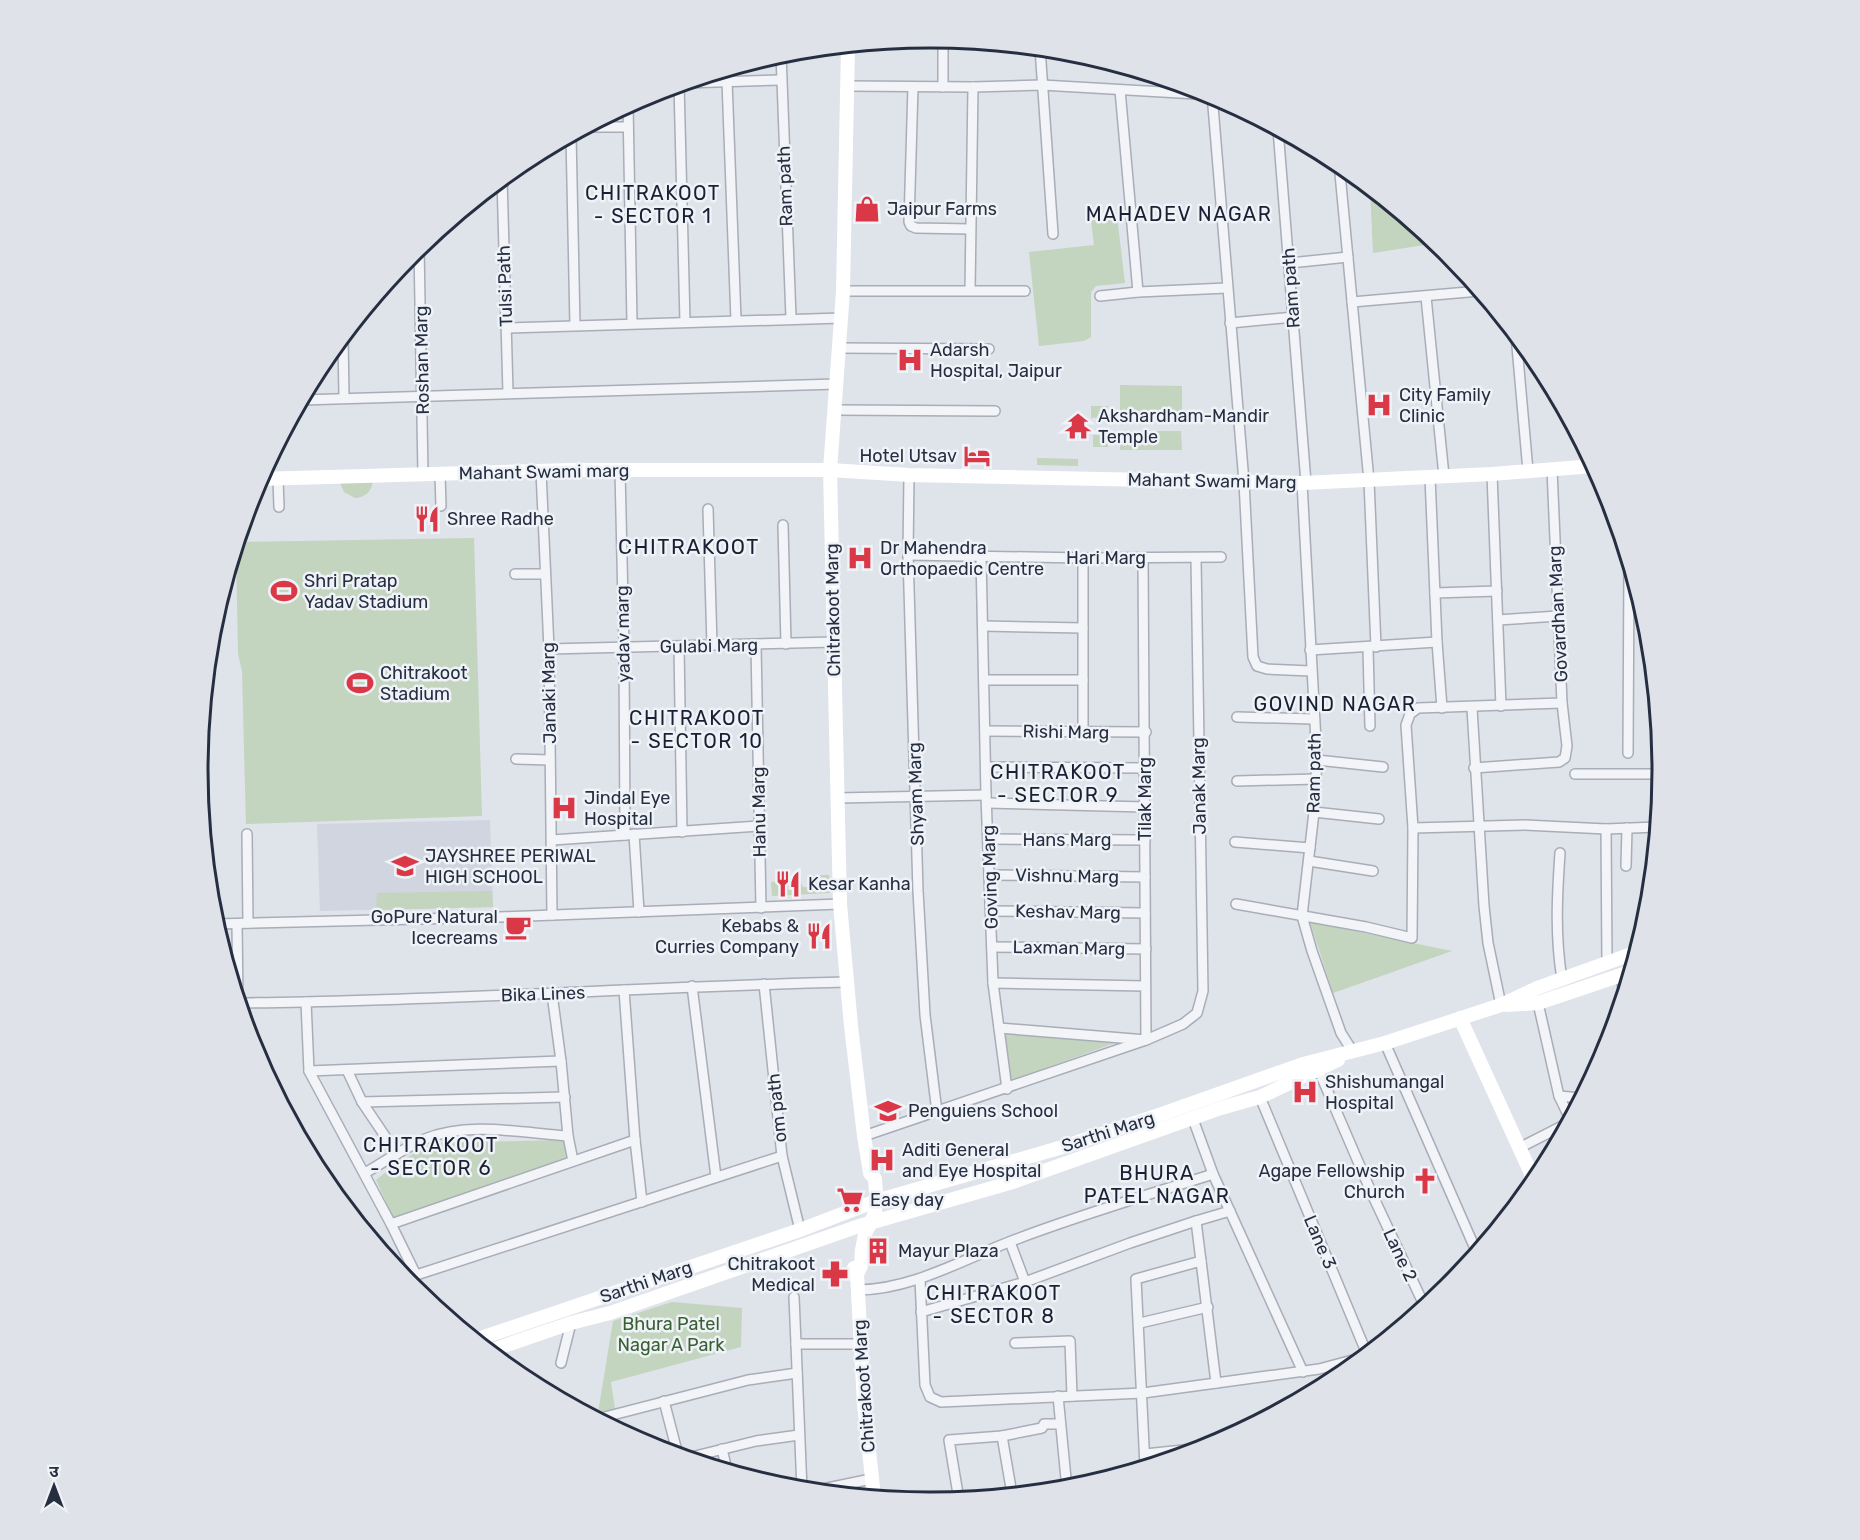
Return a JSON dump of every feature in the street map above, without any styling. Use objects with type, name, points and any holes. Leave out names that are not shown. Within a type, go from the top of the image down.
[{"type":"street","points":[[943,49],[943,87]]},
{"type":"street","name":"Chitrakoot Marg","points":[[848,53],[842,318],[830,470],[840,904],[864,1136],[870,1173],[875,1179],[872,1202],[865,1224],[861,1266],[857,1274],[864,1404],[873,1489]]},
{"type":"street","points":[[1040,57],[1053,234]]},
{"type":"street","name":"Ram path","points":[[781,64],[791,318]]},
{"type":"street","points":[[713,82],[781,80]]},
{"type":"street","points":[[728,81],[736,320]]},
{"type":"street","points":[[848,86],[1042,85],[1181,93]]},
{"type":"street","points":[[913,87],[909,222],[916,228],[970,229]]},
{"type":"street","points":[[970,290],[973,87]]},
{"type":"street","points":[[1120,90],[1138,292]]},
{"type":"street","points":[[679,93],[685,322]]},
{"type":"street","points":[[1214,106],[1244,482],[1253,657],[1257,666],[1267,669],[1311,671]]},
{"type":"street","points":[[628,114],[632,323]]},
{"type":"street","points":[[602,127],[628,127]]},
{"type":"street","name":"Ram path","points":[[1279,138],[1294,317],[1317,760],[1314,812],[1302,916],[1341,1033],[1353,1052]]},
{"type":"street","points":[[571,144],[575,325]]},
{"type":"street","points":[[1340,176],[1369,481],[1372,647],[1370,726]]},
{"type":"street","name":"Tulsi Path","points":[[502,188],[508,393]]},
{"type":"street","points":[[1290,262],[1348,257]]},
{"type":"street","name":"Roshan Marg","points":[[419,259],[423,475]]},
{"type":"street","points":[[1100,296],[1227,288]]},
{"type":"street","points":[[843,291],[1025,291]]},
{"type":"street","points":[[1352,302],[1471,292]]},
{"type":"street","points":[[1426,297],[1444,476]]},
{"type":"street","points":[[1230,323],[1294,317]]},
{"type":"street","points":[[507,328],[842,318]]},
{"type":"street","points":[[840,348],[989,349]]},
{"type":"street","points":[[342,351],[344,398]]},
{"type":"street","points":[[1517,351],[1528,471]]},
{"type":"street","points":[[311,400],[836,384]]},
{"type":"street","points":[[835,410],[995,411]]},
{"type":"street","name":"Mahant Swami Marg","points":[[830,470],[909,475],[1304,483],[1492,474],[1585,467]]},
{"type":"street","name":"Govardhan Marg","points":[[1474,768],[1559,762],[1565,758],[1567,746],[1562,703],[1552,469]]},
{"type":"street","name":"yadav marg","points":[[620,470],[630,835],[639,912]]},
{"type":"street","name":"Mahant Swami marg","points":[[270,478],[541,471],[830,470]]},
{"type":"street","name":"Janaki Marg","points":[[541,471],[549,649],[552,915]]},
{"type":"street","points":[[440,474],[441,506]]},
{"type":"street","points":[[1492,474],[1501,706]]},
{"type":"street","name":"Shyam Marg","points":[[909,475],[908,555],[925,1015],[937,1112]]},
{"type":"street","points":[[1430,477],[1442,708]]},
{"type":"street","points":[[278,478],[279,507]]},
{"type":"street","points":[[708,510],[712,645]]},
{"type":"street","points":[[783,525],[786,644]]},
{"type":"street","name":"Hari Marg","points":[[908,555],[1083,558],[1221,557]]},
{"type":"street","name":"Goving Marg","points":[[981,556],[986,799],[993,982],[1007,1089]]},
{"type":"street","points":[[1083,558],[1083,732]]},
{"type":"street","name":"Tilak Marg","points":[[1143,558],[1146,732],[1146,1040]]},
{"type":"street","name":"Janak Marg","points":[[1146,1040],[1184,1024],[1197,1013],[1203,991],[1196,558]]},
{"type":"street","points":[[514,574],[544,574]]},
{"type":"street","points":[[1435,593],[1497,591]]},
{"type":"street","points":[[1628,753],[1629,591]]},
{"type":"street","points":[[1498,620],[1558,616]]},
{"type":"street","points":[[983,627],[1083,628]]},
{"type":"street","name":"Gulabi Marg","points":[[549,649],[834,642]]},
{"type":"street","points":[[1310,650],[1437,642]]},
{"type":"street","name":"Hanu Marg","points":[[756,645],[761,908]]},
{"type":"street","points":[[679,646],[682,832]]},
{"type":"street","points":[[985,680],[1083,680]]},
{"type":"street","points":[[1236,904],[1412,938],[1413,828],[1406,725],[1410,714],[1418,708],[1472,708],[1562,703]]},
{"type":"street","points":[[1472,708],[1485,915],[1501,1005],[1538,1003],[1622,975]]},
{"type":"street","points":[[1237,717],[1314,719]]},
{"type":"street","name":"Rishi Marg","points":[[986,731],[1146,732]]},
{"type":"street","points":[[516,759],[550,760]]},
{"type":"street","points":[[1317,760],[1383,767]]},
{"type":"street","points":[[986,767],[1145,768]]},
{"type":"street","points":[[1575,774],[1652,774]]},
{"type":"street","points":[[1237,781],[1316,779]]},
{"type":"street","points":[[837,798],[986,799],[1145,807]]},
{"type":"street","points":[[1314,812],[1379,819]]},
{"type":"street","points":[[1413,828],[1478,825],[1606,829],[1649,827]]},
{"type":"street","points":[[552,840],[759,826]]},
{"type":"street","points":[[1626,867],[1627,828]]},
{"type":"street","points":[[1606,829],[1606,963]]},
{"type":"street","points":[[247,834],[248,924]]},
{"type":"street","name":"Hans Marg","points":[[989,839],[1145,840]]},
{"type":"street","points":[[1236,842],[1310,848]]},
{"type":"street","points":[[1560,853],[1556,918],[1557,950],[1562,979]]},
{"type":"street","points":[[1309,861],[1373,871]]},
{"type":"street","name":"Vishnu Marg","points":[[989,875],[1145,877]]},
{"type":"street","points":[[225,924],[840,904]]},
{"type":"street","name":"Keshav Marg","points":[[991,911],[1145,913]]},
{"type":"street","points":[[237,924],[238,975]]},
{"type":"street","name":"Laxman Marg","points":[[992,947],[1146,949]]},
{"type":"street","name":"Sarthi Marg","points":[[483,1337],[800,1230],[872,1202],[1010,1162],[1162,1114],[1303,1064],[1385,1043],[1501,1005],[1524,993],[1627,955]]},
{"type":"street","name":"Bika Lines","points":[[246,1002],[552,994],[692,986],[847,982]]},
{"type":"street","points":[[993,982],[1145,986]]},
{"type":"street","name":"om path","points":[[764,984],[782,1156],[800,1230]]},
{"type":"street","points":[[692,986],[716,1178]]},
{"type":"street","points":[[624,990],[642,1202]]},
{"type":"street","points":[[552,994],[568,1136],[573,1161]]},
{"type":"street","points":[[306,1002],[309,1071],[365,1173],[416,1275],[782,1156]]},
{"type":"street","points":[[1538,1003],[1559,1096],[1566,1111]]},
{"type":"street","points":[[1460,1018],[1530,1171]]},
{"type":"street","points":[[999,1028],[1146,1040]]},
{"type":"street","points":[[864,1136],[1146,1040]]},
{"type":"street","points":[[1385,1043],[1474,1245]]},
{"type":"street","name":"Sarthi Marg","points":[[497,1348],[571,1323],[610,1313],[865,1224],[1013,1182],[1221,1108],[1260,1097],[1320,1071],[1353,1052]]},
{"type":"street","points":[[309,1071],[561,1061]]},
{"type":"street","points":[[347,1070],[362,1102],[397,1154]]},
{"type":"street","name":"Lane 2","points":[[1320,1071],[1372,1194],[1421,1299]]},
{"type":"street","points":[[1253,1083],[1260,1097]]},
{"type":"street","points":[[1559,1096],[1573,1097]]},
{"type":"street","points":[[362,1102],[565,1097]]},
{"type":"street","name":"Lane 3","points":[[1260,1097],[1364,1347]]},
{"type":"street","points":[[1193,1119],[1213,1174],[1303,1372]]},
{"type":"street","points":[[1519,1148],[1556,1129]]},
{"type":"street","points":[[365,1173],[426,1139],[450,1132],[480,1130],[568,1136]]},
{"type":"street","points":[[391,1224],[635,1140]]},
{"type":"street","points":[[1010,1162],[1013,1182]]},
{"type":"street","points":[[858,1290],[879,1290],[920,1279],[1010,1242],[1213,1174]]},
{"type":"street","points":[[921,1312],[1025,1281],[1130,1243],[1230,1211]]},
{"type":"street","points":[[1196,1221],[1216,1383]]},
{"type":"street","points":[[1010,1242],[1025,1281]]},
{"type":"street","points":[[1145,1459],[1136,1279],[1201,1261]]},
{"type":"street","points":[[920,1279],[925,1385],[930,1397],[941,1402],[1143,1394],[1319,1370],[1340,1364]]},
{"type":"street","points":[[794,1297],[801,1480]]},
{"type":"street","points":[[1140,1323],[1208,1307]]},
{"type":"street","points":[[561,1363],[571,1323]]},
{"type":"street","points":[[1015,1343],[1070,1341],[1072,1396]]},
{"type":"street","points":[[796,1344],[861,1344]]},
{"type":"street","points":[[608,1416],[748,1380],[797,1373]]},
{"type":"street","points":[[1058,1396],[1066,1479]]},
{"type":"street","points":[[664,1401],[675,1445]]},
{"type":"street","points":[[957,1491],[949,1440],[1002,1436],[1042,1428],[1044,1424],[1060,1424]]},
{"type":"street","points":[[700,1455],[756,1441],[799,1435]]},
{"type":"street","points":[[1002,1436],[1011,1487]]},
{"type":"street","points":[[722,1449],[725,1462]]},
{"type":"street","points":[[1145,1454],[1168,1452]]},
{"type":"street","points":[[837,1486],[871,1479]]},
{"type":"shaded area","name":"JAYSHREE PERIWAL HIGH SCHOOL","points":[[490,820],[493,907],[320,911],[317,824]]},
{"type":"shaded area","name":"Penguiens School","points":[[899,1104],[901,1115],[879,1123],[876,1107]]},
{"type":"green space","points":[[1370,197],[1425,245],[1373,253]]},
{"type":"green space","points":[[1117,216],[1125,283],[1096,286],[1091,292],[1091,337],[1084,341],[1039,346],[1029,252],[1094,245],[1091,220]]},
{"type":"green space","points":[[1120,385],[1182,386],[1182,420],[1157,421],[1151,417],[1145,420],[1120,420]]},
{"type":"green space","points":[[1091,406],[1108,406],[1108,417],[1091,418]]},
{"type":"green space","points":[[1120,431],[1145,431],[1148,435],[1154,435],[1157,431],[1181,431],[1182,450],[1120,450]]},
{"type":"green space","points":[[1093,435],[1108,435],[1108,447],[1093,447]]},
{"type":"green space","points":[[1037,458],[1078,459],[1078,466],[1037,465]]},
{"type":"green space","points":[[373,481],[367,493],[355,498],[344,492],[340,483]]},
{"type":"green space","name":"Chitrakoot Stadium","points":[[474,538],[482,816],[246,824],[236,571],[245,542]]},
{"type":"green space","points":[[808,875],[829,875],[830,893],[772,896],[771,882],[800,880],[803,887],[808,887]]},
{"type":"green space","points":[[492,891],[493,907],[376,910],[377,893]]},
{"type":"green space","points":[[1310,922],[1452,951],[1333,993]]},
{"type":"green space","points":[[1005,1032],[1134,1036],[1010,1081]]},
{"type":"green space","points":[[565,1140],[566,1159],[393,1217],[376,1180],[395,1165],[431,1143]]},
{"type":"green space","name":"Bhura Patel Nagar A Park","points":[[672,1302],[742,1308],[741,1347],[611,1382],[615,1409],[601,1412],[598,1411],[613,1321]]},
{"type":"place","name":"Jaipur Farms","points":[[867,209]]},
{"type":"place","name":"Adarsh Hospital, Jaipur","points":[[910,360]]},
{"type":"place","name":"City Family Clinic","points":[[1379,405]]},
{"type":"place","name":"Akshardham-Mandir Temple","points":[[1078,426]]},
{"type":"place","name":"Hotel Utsav","points":[[977,456]]},
{"type":"place","name":"Shree Radhe","points":[[427,519]]},
{"type":"place","name":"Dr Mahendra Orthopaedic Centre","points":[[860,558]]},
{"type":"place","name":"Shri Pratap Yadav Stadium","points":[[284,591]]},
{"type":"place","name":"Chitrakoot Stadium","points":[[360,683]]},
{"type":"place","name":"Jindal Eye Hospital","points":[[564,808]]},
{"type":"place","name":"JAYSHREE PERIWAL HIGH SCHOOL","points":[[405,866]]},
{"type":"place","name":"Kesar Kanha","points":[[788,884]]},
{"type":"place","name":"GoPure Natural Icecreams","points":[[518,927]]},
{"type":"place","name":"Kebabs & Curries Company","points":[[819,936]]},
{"type":"place","name":"Shishumangal Hospital","points":[[1305,1092]]},
{"type":"place","name":"Penguiens School","points":[[888,1111]]},
{"type":"place","name":"Aditi General and Eye Hospital","points":[[882,1160]]},
{"type":"place","name":"Agape Fellowship Church","points":[[1425,1181]]},
{"type":"place","name":"Easy day","points":[[850,1200]]},
{"type":"place","name":"Mayur Plaza","points":[[878,1251]]},
{"type":"place","name":"Chitrakoot Medical","points":[[835,1274]]},
{"type":"district","name":"CHITRAKOOT - SECTOR 1","points":[[653,204]]},
{"type":"district","name":"MAHADEV NAGAR","points":[[1179,214]]},
{"type":"district","name":"CHITRAKOOT","points":[[689,547]]},
{"type":"district","name":"GOVIND NAGAR","points":[[1335,704]]},
{"type":"district","name":"CHITRAKOOT - SECTOR 10","points":[[697,730]]},
{"type":"district","name":"CHITRAKOOT - SECTOR 9","points":[[1058,784]]},
{"type":"district","name":"CHITRAKOOT - SECTOR 6","points":[[431,1156]]},
{"type":"district","name":"BHURA PATEL NAGAR","points":[[1157,1184]]},
{"type":"district","name":"CHITRAKOOT - SECTOR 8","points":[[994,1304]]}]
